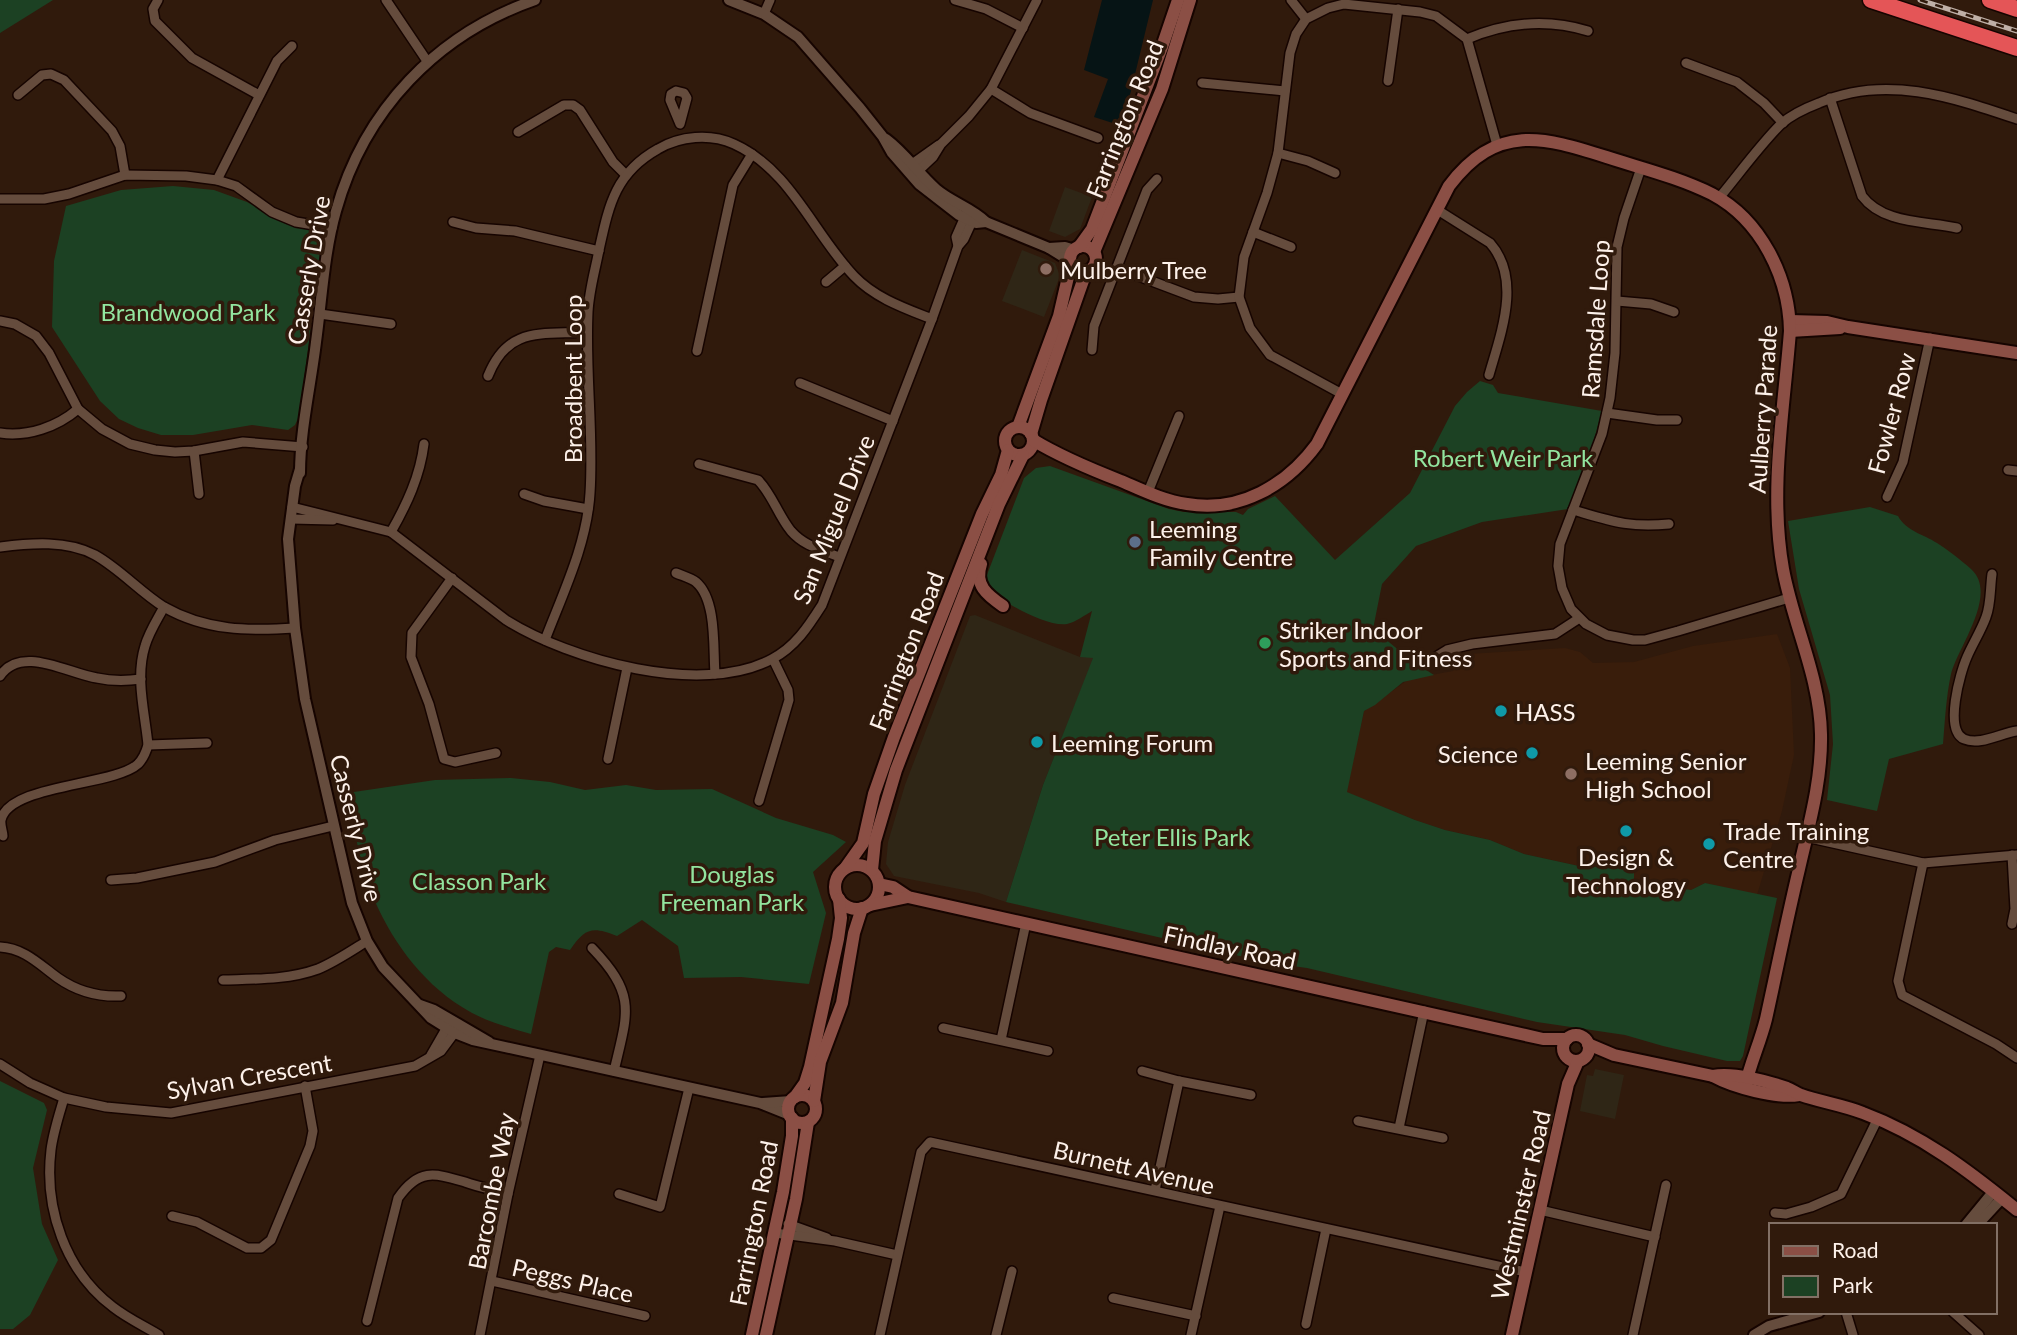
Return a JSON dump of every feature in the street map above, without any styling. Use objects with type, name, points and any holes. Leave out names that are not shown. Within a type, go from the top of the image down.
[{"type":"highway","points":[[1871,0],[2017,48]]},
{"type":"highway","points":[[1990,0],[2017,9]]},
{"type":"main road","name":"Farrington Road","points":[[1018,428],[1059,316],[1074,255],[1092,229],[1178,0]]},
{"type":"main road","name":"Farrington Road","points":[[1094,252],[1163,89],[1190,0]]},
{"type":"main road","name":"Aulberry Parade","points":[[1032,437],[1057,456],[1181,503],[1201,505],[1239,501],[1268,490],[1295,471],[1309,454],[1449,186],[1465,167],[1497,145],[1530,139],[1550,140],[1641,168],[1686,183],[1719,198],[1746,222],[1766,246],[1785,290],[1790,326],[1777,502],[1779,539],[1789,597],[1812,676],[1821,733],[1817,786],[1759,1048],[1749,1067],[1750,1084]]},
{"type":"main road","points":[[1032,437],[1025,429],[1010,431],[1006,438],[1008,450],[1015,455],[1025,454],[1032,447],[1041,400],[1086,272],[1096,264],[1094,252],[1087,247],[1074,255],[1078,272],[1086,272]]},
{"type":"main road","points":[[1790,326],[1827,322],[2017,353]]},
{"type":"main road","name":"Farrington Road","points":[[846,867],[863,843],[874,794],[890,748],[982,514],[1001,475],[1008,450]]},
{"type":"main road","name":"Farrington Road","points":[[872,870],[875,841],[896,770],[999,504],[1025,454]]},
{"type":"main road","name":"Aulberry Parade","points":[[1025,454],[1057,456]]},
{"type":"main road","points":[[999,504],[999,519],[979,569],[979,579],[986,594],[1003,606]]},
{"type":"main road","points":[[860,864],[872,870],[879,884],[878,896],[866,907],[854,933],[842,1003],[820,1062],[814,1101],[816,1113],[808,1122],[799,1123],[791,1116],[789,1108],[805,1083],[810,1067],[838,939],[841,918],[836,893],[837,878],[846,867],[860,864]]},
{"type":"main road","name":"Findlay Road","points":[[879,884],[892,887],[908,897],[1543,1039],[1567,1039]]},
{"type":"main road","name":"Findlay Road","points":[[866,907],[908,897]]},
{"type":"main road","points":[[839,899],[849,907],[866,907]]},
{"type":"main road","points":[[1573,1057],[1563,1045],[1567,1039],[1579,1036],[1588,1044],[1614,1055],[1713,1076],[1726,1073],[1750,1084],[1789,1088],[1799,1095],[1847,1107],[1878,1118],[1938,1149],[2017,1210]]},
{"type":"main road","name":"Findlay Road","points":[[1543,1039],[1573,1057]]},
{"type":"main road","points":[[1573,1057],[1588,1052],[1588,1044]]},
{"type":"main road","points":[[1573,1057],[1614,1055]]},
{"type":"main road","name":"Westminster Road","points":[[1512,1335],[1573,1057]]},
{"type":"main road","points":[[793,1099],[803,1095],[814,1101]]},
{"type":"main road","name":"Farrington Road","points":[[752,1335],[776,1227],[792,1136],[791,1116]]},
{"type":"main road","name":"Farrington Road","points":[[766,1335],[801,1175],[804,1136],[808,1122]]},
{"type":"street","points":[[158,0],[153,9],[155,21],[192,58],[259,95]]},
{"type":"street","points":[[386,0],[427,61]]},
{"type":"street","name":"Casserly Drive","points":[[535,0],[511,4],[427,61],[395,97],[361,147],[345,182],[332,228],[295,507],[291,560],[295,628],[305,699],[333,826],[352,903],[367,941],[383,967],[418,1004],[434,1010],[453,1027],[476,1033],[491,1043],[760,1103],[791,1116]]},
{"type":"street","points":[[729,0],[764,14],[784,26],[809,47],[883,137],[891,153],[911,170],[932,196],[970,216],[1049,248],[1074,255]]},
{"type":"street","points":[[764,14],[770,0]]},
{"type":"street","points":[[955,0],[986,9],[1023,28]]},
{"type":"street","points":[[911,170],[969,116],[991,89],[1037,0]]},
{"type":"street","points":[[1291,0],[1306,19]]},
{"type":"street","points":[[1342,394],[1270,355],[1250,328],[1239,297],[1240,270],[1278,153],[1290,53],[1296,34],[1306,19],[1328,8],[1344,4],[1436,16],[1467,39],[1497,145]]},
{"type":"street","points":[[1388,81],[1398,9]]},
{"type":"street","points":[[1467,39],[1501,27],[1530,23],[1570,26],[1588,31]]},
{"type":"street","points":[[217,180],[277,61],[292,46]]},
{"type":"street","points":[[1685,63],[1737,82],[1764,103],[1783,123]]},
{"type":"street","points":[[18,95],[42,75],[51,74],[64,80],[112,131],[120,146],[125,175]]},
{"type":"street","points":[[1202,83],[1286,91]]},
{"type":"street","points":[[1719,198],[1783,123],[1805,108],[1858,90],[1897,88],[1948,97],[2017,119]]},
{"type":"street","points":[[991,89],[1030,113],[1098,138]]},
{"type":"street","points":[[1830,98],[1863,196],[1871,207],[1885,215],[1957,228]]},
{"type":"street","points":[[518,132],[564,105],[573,105],[580,110],[613,162],[625,174]]},
{"type":"street","points":[[680,124],[682,139]]},
{"type":"street","name":"Broadbent Loop","points":[[545,640],[579,551],[588,509],[589,293],[612,197],[625,174],[650,153],[682,139],[720,139],[752,153],[771,168],[845,266],[861,282],[878,296],[932,319]]},
{"type":"street","points":[[697,351],[733,185],[752,153]]},
{"type":"street","points":[[1278,153],[1335,173]]},
{"type":"street","name":"Ramsdale Loop","points":[[1578,619],[1562,588],[1558,566],[1560,544],[1602,434],[1607,413],[1614,368],[1617,247],[1641,168]]},
{"type":"street","points":[[0,200],[44,199],[125,175],[186,176],[217,180],[236,186],[272,212],[296,222],[332,228]]},
{"type":"street","points":[[1092,350],[1094,326],[1116,268],[1147,190],[1157,179]]},
{"type":"street","points":[[1436,209],[1490,243],[1504,264],[1507,296],[1499,342],[1489,375]]},
{"type":"street","name":"San Miguel Drive","points":[[295,507],[391,532],[506,620],[545,640],[627,668],[663,674],[715,674],[755,666],[773,659],[795,643],[822,605],[958,246],[964,239],[970,216]]},
{"type":"street","points":[[453,222],[476,229],[515,231],[599,251]]},
{"type":"street","points":[[1253,232],[1291,247]]},
{"type":"street","points":[[826,282],[845,266]]},
{"type":"street","points":[[1116,268],[1194,297],[1239,297]]},
{"type":"street","points":[[1617,301],[1651,304],[1674,312]]},
{"type":"street","points":[[320,314],[391,324]]},
{"type":"street","points":[[0,321],[26,330],[43,345],[78,409],[103,429],[130,444],[165,452],[194,452],[243,442],[303,447]]},
{"type":"street","points":[[488,376],[500,352],[518,339],[533,335],[587,332]]},
{"type":"street","name":"Fowler Row","points":[[1887,497],[1903,461],[1930,338]]},
{"type":"street","points":[[800,383],[893,421]]},
{"type":"street","points":[[0,433],[26,433],[54,426],[78,409]]},
{"type":"street","points":[[1607,413],[1677,420]]},
{"type":"street","points":[[1148,492],[1179,416]]},
{"type":"street","points":[[391,532],[421,468],[424,444]]},
{"type":"street","points":[[194,452],[199,494]]},
{"type":"street","points":[[699,464],[758,480],[790,530],[807,544],[839,557]]},
{"type":"street","points":[[524,494],[551,503],[588,509]]},
{"type":"street","points":[[1573,510],[1628,525],[1642,527],[1669,524]]},
{"type":"street","name":"San Miguel Drive","points":[[294,520],[338,520]]},
{"type":"street","points":[[0,547],[29,543],[55,545],[95,555],[164,607],[200,623],[252,631],[295,628]]},
{"type":"street","points":[[676,573],[695,581],[707,594],[715,674]]},
{"type":"street","points":[[1992,574],[1987,615],[1963,667],[1954,720],[1956,732],[1961,738],[1968,740],[1975,741],[2017,731]]},
{"type":"street","points":[[452,578],[412,633],[411,657],[429,704],[444,759],[455,762],[496,753]]},
{"type":"street","points":[[1434,658],[1447,650],[1472,644],[1555,635],[1578,619],[1619,639],[1645,640],[1789,597]]},
{"type":"street","points":[[3,836],[1,821],[6,811],[17,803],[61,786],[111,776],[137,765],[145,755],[148,745],[141,679],[144,648],[164,607]]},
{"type":"street","points":[[759,801],[789,699],[788,690],[773,659]]},
{"type":"street","points":[[0,676],[7,667],[30,661],[99,679],[141,679]]},
{"type":"street","points":[[608,759],[627,668]]},
{"type":"street","points":[[148,745],[207,743]]},
{"type":"street","points":[[111,880],[137,878],[215,862],[275,840],[333,826]]},
{"type":"street","points":[[1806,837],[1923,863],[2015,855],[2015,909],[2012,925]]},
{"type":"street","points":[[1923,863],[1899,981],[1902,995],[1982,1035],[2017,1058]]},
{"type":"street","points":[[1001,1040],[1026,923]]},
{"type":"street","points":[[223,980],[284,977],[310,972],[333,962],[367,941]]},
{"type":"street","points":[[0,947],[22,952],[59,979],[87,993],[103,997],[121,996]]},
{"type":"street","points":[[592,948],[615,975],[625,995],[627,1006],[614,1071]]},
{"type":"street","points":[[1399,1128],[1424,1011]]},
{"type":"street","name":"Sylvan Crescent","points":[[0,1064],[30,1083],[64,1098],[106,1107],[172,1114],[415,1066],[441,1051],[453,1027]]},
{"type":"street","points":[[943,1028],[1048,1051]]},
{"type":"street","name":"Barcombe Way","points":[[480,1335],[508,1194],[540,1055]]},
{"type":"street","points":[[1142,1071],[1251,1095]]},
{"type":"street","points":[[1155,1190],[1180,1081]]},
{"type":"street","points":[[172,1216],[197,1222],[247,1248],[261,1248],[271,1240],[310,1146],[313,1131],[305,1086]]},
{"type":"street","points":[[619,1194],[660,1207],[690,1088]]},
{"type":"street","points":[[64,1098],[51,1147],[49,1175],[51,1202],[61,1238],[73,1262],[90,1286],[113,1307],[159,1335]]},
{"type":"street","name":"Casserly Drive","points":[[760,1103],[793,1099]]},
{"type":"street","points":[[1775,1213],[1786,1214],[1811,1207],[1841,1194],[1878,1118]]},
{"type":"street","points":[[1358,1121],[1443,1138]]},
{"type":"street","name":"Burnett Avenue","points":[[880,1335],[921,1152],[930,1142],[1526,1272]]},
{"type":"street","points":[[367,1321],[398,1198],[407,1185],[422,1176],[443,1175],[508,1194]]},
{"type":"street","points":[[1633,1335],[1666,1185]]},
{"type":"street","points":[[1968,1223],[1998,1194]]},
{"type":"street","points":[[1978,1223],[1998,1194]]},
{"type":"street","points":[[1191,1335],[1220,1206]]},
{"type":"street","points":[[1540,1210],[1655,1237]]},
{"type":"street","points":[[776,1227],[897,1255]]},
{"type":"street","points":[[1306,1324],[1326,1229]]},
{"type":"street","points":[[996,1335],[1012,1271]]},
{"type":"street","name":"Peggs Place","points":[[492,1281],[645,1316]]},
{"type":"street","points":[[1113,1298],[1196,1316]]},
{"type":"street","points":[[1754,1335],[1769,1326],[1812,1314]]},
{"type":"street","points":[[1847,1314],[1853,1335]]},
{"type":"street","points":[[1955,1314],[1979,1335]]},
{"type":"shaded area","points":[[1102,0],[1153,0],[1129,99],[1119,125],[1094,117],[1108,79],[1084,70]]},
{"type":"shaded area","points":[[1065,187],[1092,197],[1080,229],[1065,237],[1049,231]]},
{"type":"shaded area","points":[[1022,250],[1055,263],[1060,276],[1044,317],[1002,301]]},
{"type":"shaded area","points":[[975,615],[1080,657],[1094,657],[1043,785],[1006,902],[979,893],[894,876],[886,864],[888,842],[905,785],[970,616]]},
{"type":"shaded area","name":"Leeming Senior High School","points":[[1777,634],[1790,668],[1794,755],[1782,811],[1757,895],[1705,883],[1691,890],[1662,886],[1634,880],[1634,868],[1612,863],[1595,867],[1579,866],[1524,854],[1490,840],[1415,820],[1346,792],[1364,711],[1409,679],[1453,671],[1468,654],[1565,648],[1580,652],[1593,663],[1634,662],[1693,646]]},
{"type":"shaded area","points":[[1595,1069],[1624,1075],[1615,1119],[1580,1111],[1587,1075],[1593,1076]]},
{"type":"green space","points":[[0,0],[53,0],[0,33]]},
{"type":"green space","name":"Brandwood Park","points":[[173,186],[214,190],[247,202],[286,224],[317,230],[323,239],[299,416],[295,425],[288,430],[252,425],[193,435],[161,435],[138,428],[119,419],[100,401],[52,327],[54,261],[66,206],[121,190]]},
{"type":"green space","points":[[1480,381],[1493,385],[1498,393],[1602,411],[1591,450],[1568,509],[1482,522],[1416,546],[1382,584],[1373,629],[1434,675],[1403,682],[1364,711],[1347,792],[1415,820],[1490,840],[1524,854],[1579,866],[1595,867],[1612,863],[1634,868],[1634,880],[1691,890],[1705,883],[1777,898],[1740,1061],[1727,1061],[1625,1035],[1537,1022],[1006,902],[1043,785],[1093,658],[1080,657],[1092,611],[1070,623],[1058,624],[1027,613],[989,592],[985,580],[1024,478],[1036,468],[1050,466],[1184,512],[1236,512],[1243,515],[1248,509],[1275,496],[1335,560],[1410,493],[1455,406]]},
{"type":"green space","points":[[1870,507],[1898,516],[1910,529],[1954,555],[1971,569],[1981,592],[1974,621],[1951,674],[1943,744],[1889,759],[1877,811],[1827,800],[1833,744],[1830,695],[1799,589],[1788,521]]},
{"type":"green space","points":[[511,778],[550,782],[585,790],[626,785],[656,790],[712,789],[776,818],[833,835],[846,842],[813,872],[826,913],[809,984],[741,977],[684,978],[678,946],[642,920],[617,936],[590,931],[580,937],[570,950],[556,947],[549,952],[531,1034],[487,1020],[462,1007],[419,971],[378,909],[360,856],[347,793],[435,780]]},
{"type":"green space","points":[[0,1081],[44,1103],[47,1110],[33,1168],[42,1224],[58,1260],[30,1315],[13,1329],[0,1329]]},
{"type":"railway","points":[[1920,0],[2017,31]]},
{"type":"place","name":"Mulberry Tree","points":[[1046,269]]},
{"type":"place","name":"Leeming Family Centre","points":[[1135,542]]},
{"type":"place","name":"Striker Indoor Sports and Fitness","points":[[1265,643]]},
{"type":"place","name":"HASS","points":[[1501,711]]},
{"type":"place","name":"Leeming Forum","points":[[1037,742]]},
{"type":"place","name":"Science","points":[[1532,753]]},
{"type":"place","name":"Leeming Senior High School","points":[[1571,774]]},
{"type":"place","name":"Design & Technology","points":[[1626,831]]},
{"type":"place","name":"Trade Training Centre","points":[[1709,844]]},
{"type":"park label","name":"Robert Weir Park","points":[[1503,457]]},
{"type":"park label","name":"Peter Ellis Park","points":[[1172,836]]},
{"type":"park label","name":"Classon Park","points":[[479,880]]},
{"type":"park label","name":"Douglas Freeman Park","points":[[732,887]]}]
